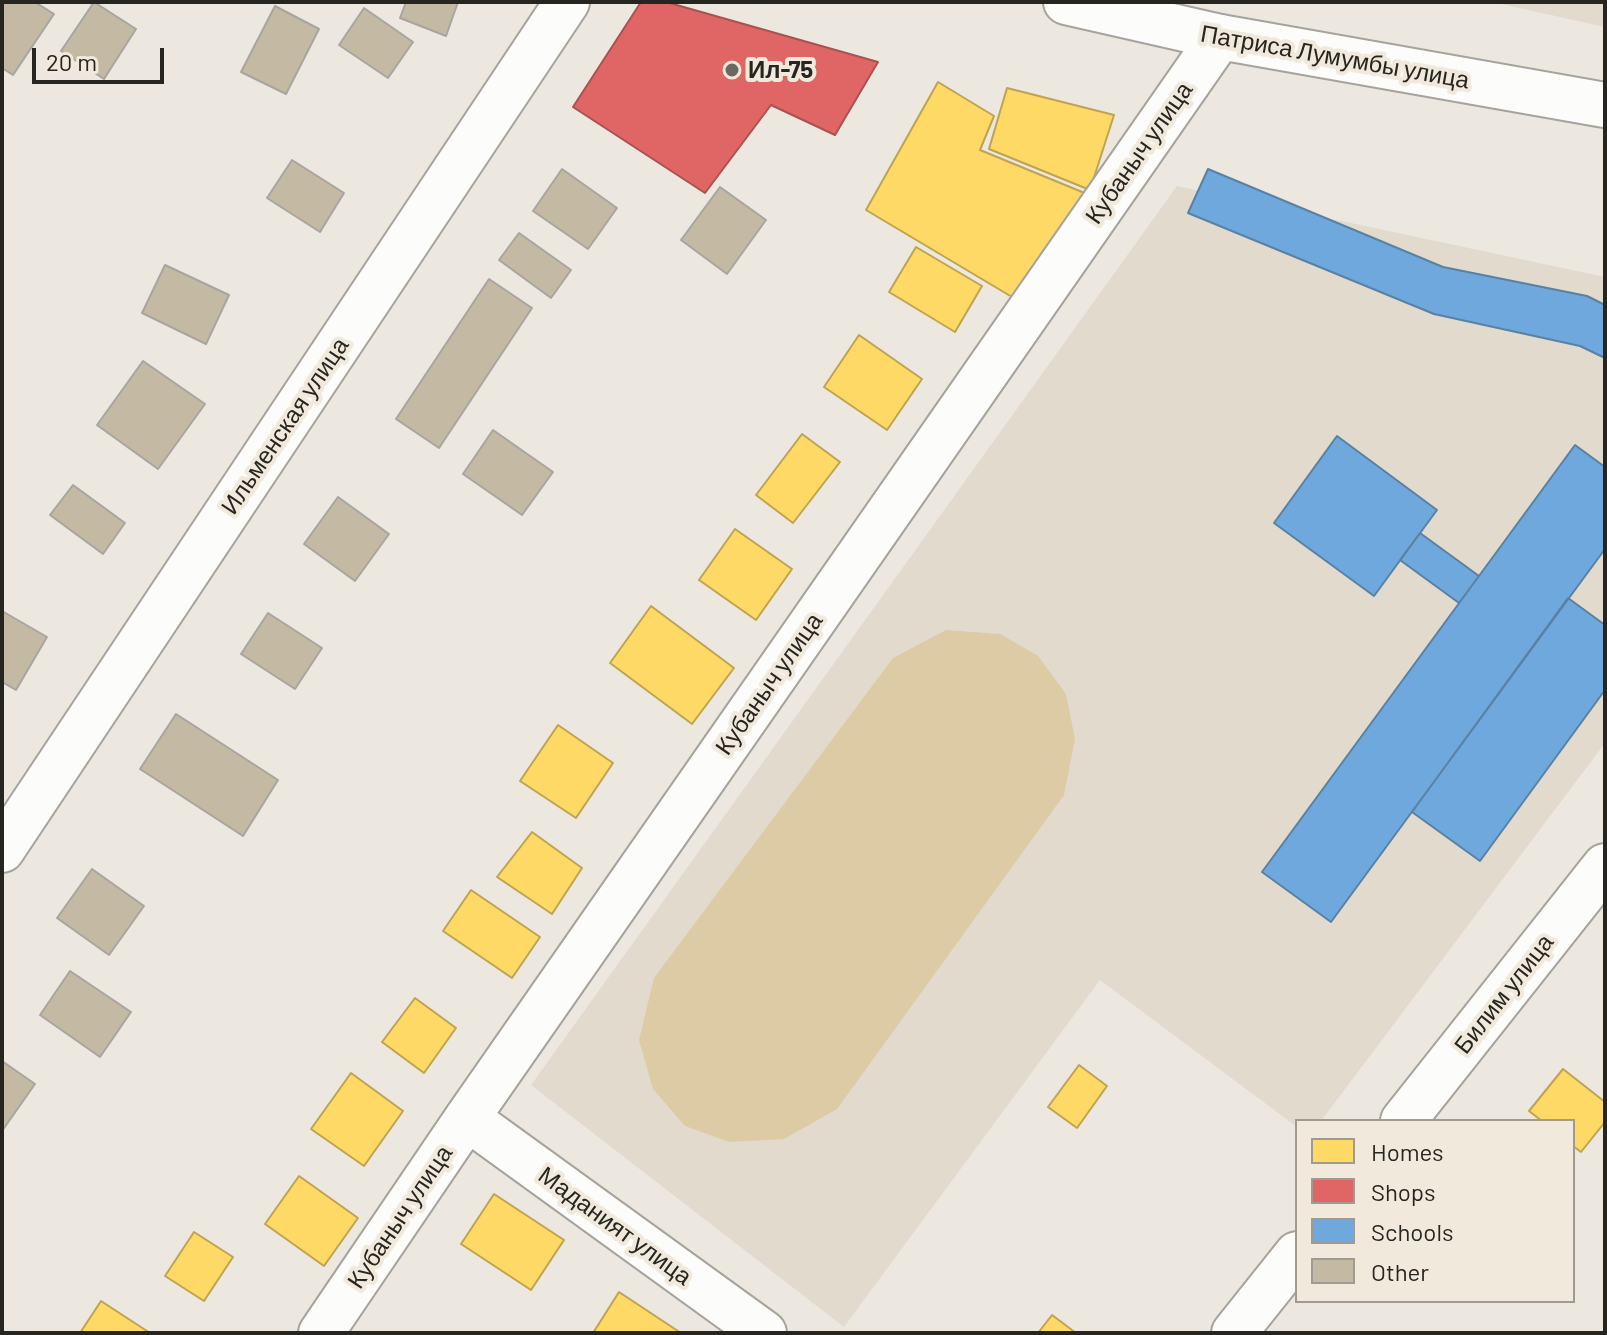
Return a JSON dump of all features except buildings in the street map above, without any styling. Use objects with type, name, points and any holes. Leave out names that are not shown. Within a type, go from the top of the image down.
[{"type":"street","name":"Ильменская улица","points":[[2,850],[567,2]]},
{"type":"street","name":"Патриса Лумумбы улица","points":[[1066,2],[1220,37],[1605,105]]},
{"type":"street","name":"Кубаныч улица","points":[[321,1333],[467,1118],[1220,37]]},
{"type":"street","name":"Билим улица","points":[[1405,1119],[1605,866]]},
{"type":"street","name":"Маданият улица","points":[[467,1118],[764,1333]]},
{"type":"street","points":[[1234,1333],[1295,1257]]},
{"type":"shaded area","points":[[1492,2],[1605,2],[1605,27]]},
{"type":"shaded area","points":[[1177,186],[1605,277],[1605,743],[1323,1119],[1295,1119],[1295,1126],[1100,980],[844,1327],[531,1085]]},
{"type":"shaded area","points":[[946,630],[1000,634],[1038,656],[1066,694],[1075,739],[1064,795],[837,1109],[784,1139],[729,1142],[685,1126],[653,1089],[639,1040],[654,978],[893,658]]},
{"type":"place","name":"Ил-75","points":[[732,70]]}]
